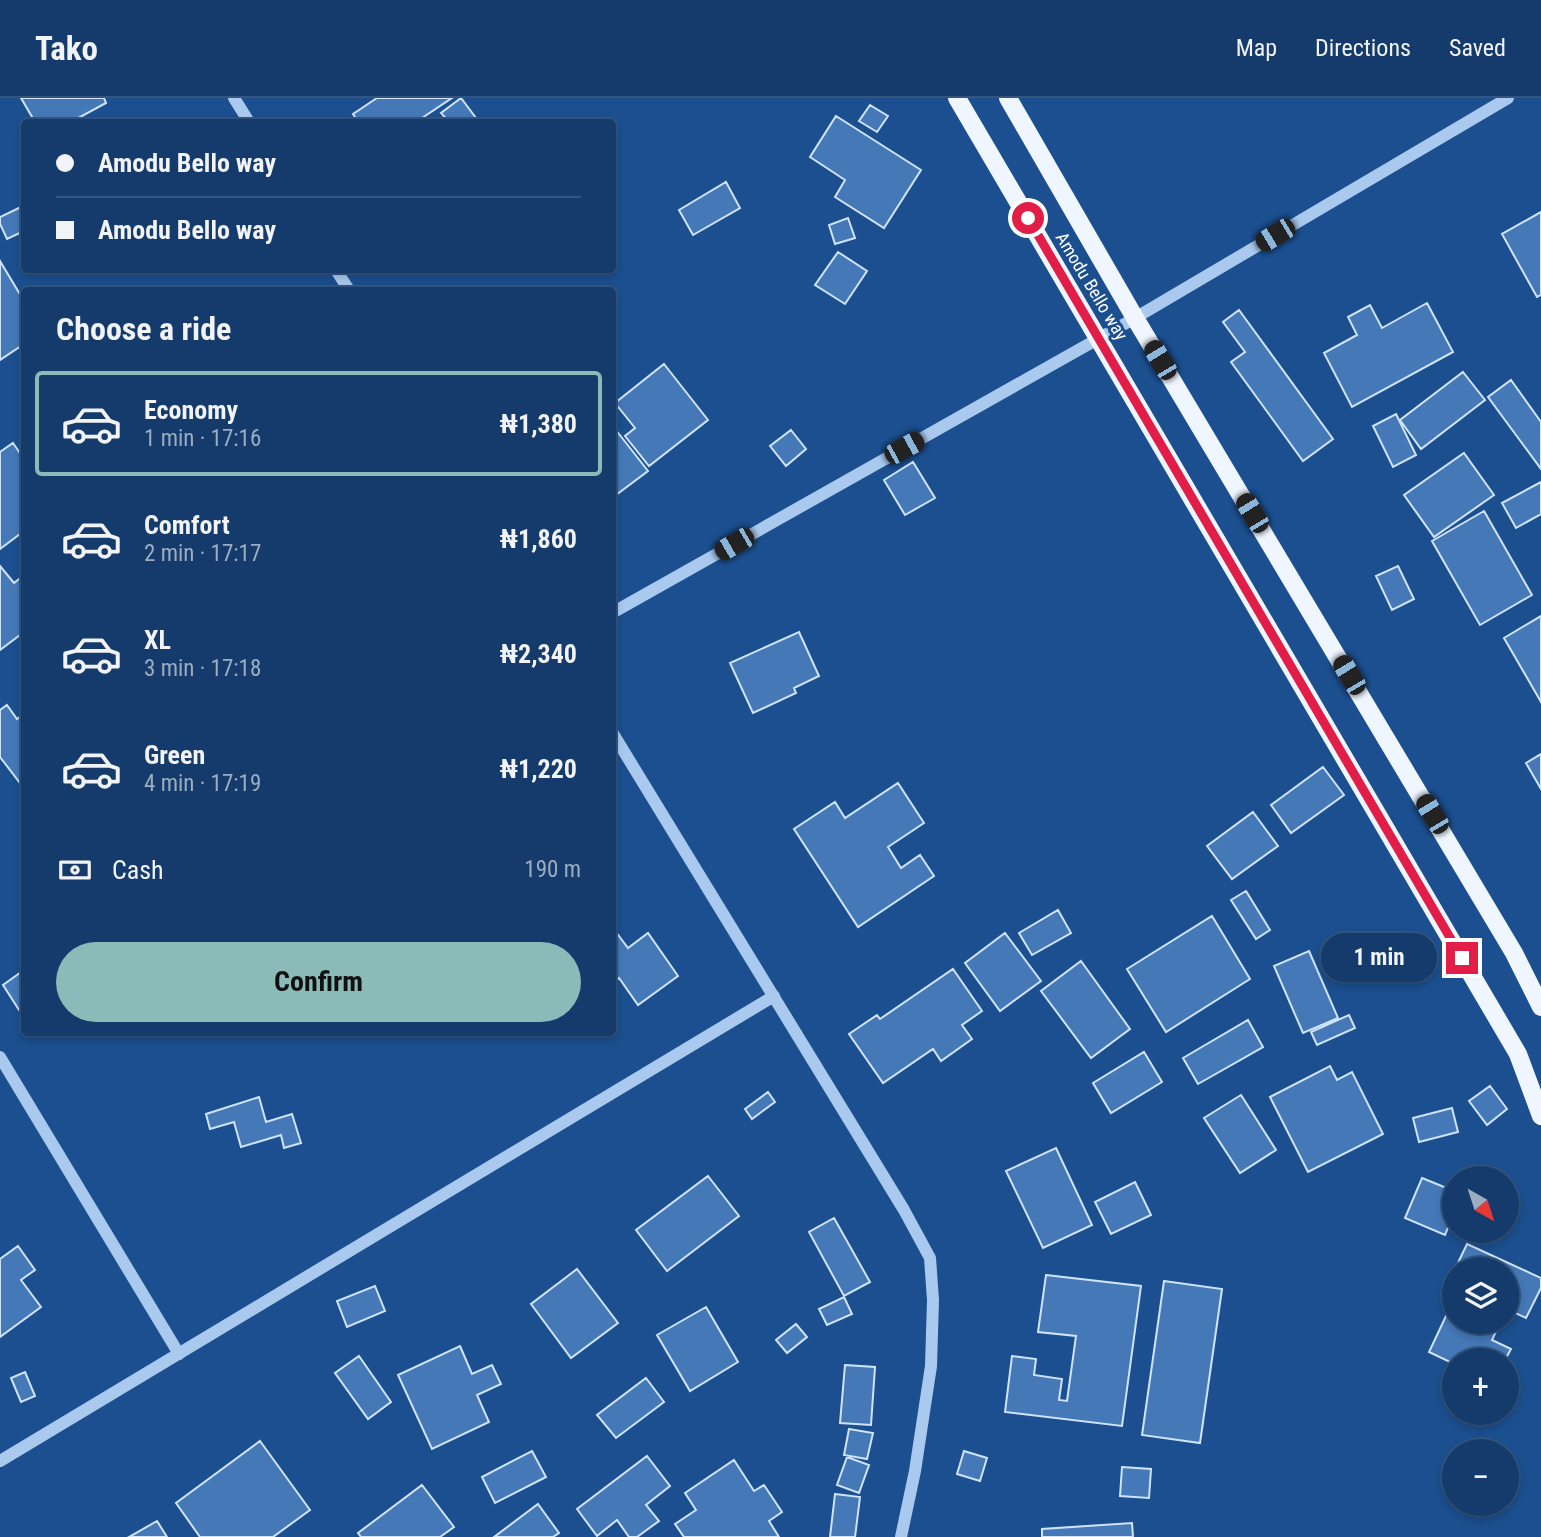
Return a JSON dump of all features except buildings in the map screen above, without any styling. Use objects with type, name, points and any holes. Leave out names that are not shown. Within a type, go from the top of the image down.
[{"type":"main road","name":"Amodu Bello way","points":[[957,98],[1518,1054],[1541,1116]]},
{"type":"main road","name":"Amodu Bello way","points":[[1008,98],[1135,318],[1514,953],[1541,1007]]},
{"type":"street","points":[[234,98],[247,119]]},
{"type":"street","points":[[616,611],[1135,318],[1508,98]]},
{"type":"street","points":[[616,739],[904,1210],[930,1258],[933,1300],[931,1366],[915,1471],[901,1537]]},
{"type":"street","points":[[0,1461],[774,996]]},
{"type":"street","points":[[0,1057],[179,1354]]},
{"type":"route","points":[[1028,218],[1462,958]]}]
